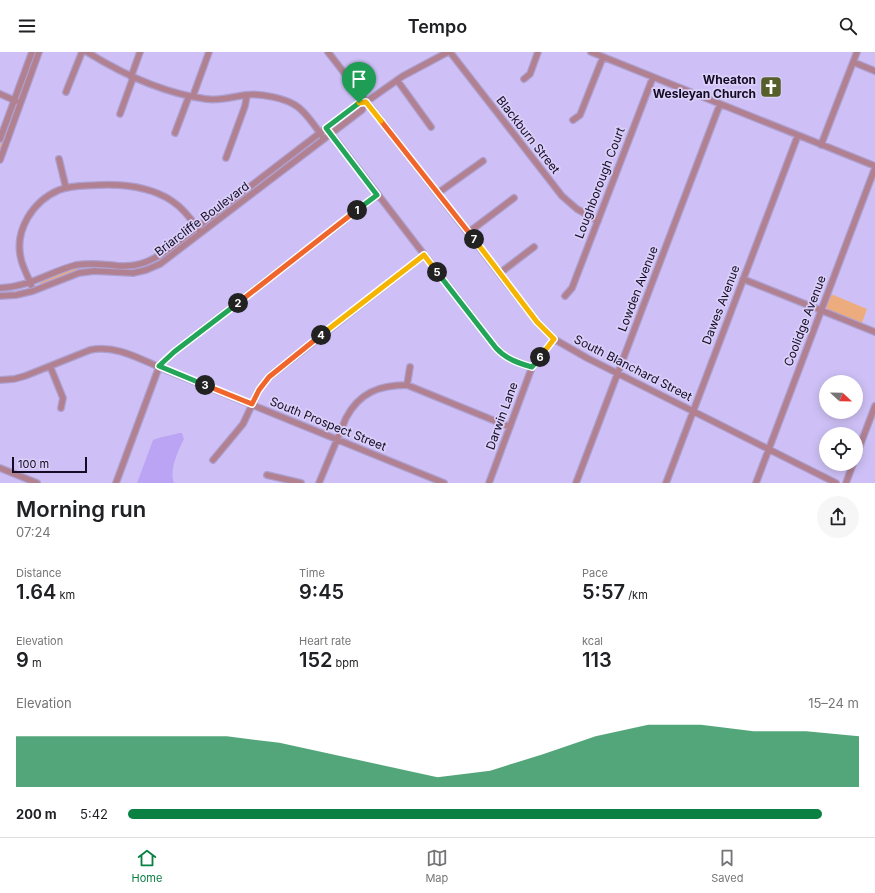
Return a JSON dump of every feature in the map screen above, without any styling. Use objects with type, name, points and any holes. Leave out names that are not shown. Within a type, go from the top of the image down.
[{"type":"street","points":[[0,139],[32,52]]},
{"type":"street","points":[[0,160],[39,52]]},
{"type":"street","points":[[66,92],[82,52]]},
{"type":"street","points":[[87,52],[113,68],[132,77],[156,86],[191,96],[220,100],[247,95],[271,96],[294,105],[301,110],[324,139]]},
{"type":"street","points":[[120,114],[140,52]]},
{"type":"street","points":[[175,134],[209,52]]},
{"type":"street","name":"South Blanchard Street","points":[[328,52],[469,232],[537,322],[554,339],[572,350],[836,483]]},
{"type":"street","name":"Briarcliffe Boulevard","points":[[0,288],[17,287],[68,268],[84,264],[93,263],[123,266],[143,264],[163,254],[359,103],[366,102],[411,71],[449,52]]},
{"type":"street","name":"Blackburn Street","points":[[449,52],[562,196],[577,209],[598,221]]},
{"type":"street","points":[[524,79],[530,74],[538,52]]},
{"type":"street","points":[[591,52],[875,167]]},
{"type":"street","points":[[821,144],[857,52]]},
{"type":"street","points":[[573,120],[580,115],[603,57]]},
{"type":"street","points":[[853,62],[875,71]]},
{"type":"street","name":"Loughborough Court","points":[[565,296],[572,288],[653,77]]},
{"type":"street","points":[[397,80],[431,127]]},
{"type":"street","points":[[0,94],[21,102]]},
{"type":"street","points":[[226,158],[246,106],[247,95]]},
{"type":"street","name":"Briarcliffe Boulevard","points":[[0,296],[16,295],[33,291],[79,273],[94,271],[133,273],[152,268],[167,260],[362,110],[366,102]]},
{"type":"street","name":"Lowden Avenue","points":[[576,483],[720,104]]},
{"type":"street","points":[[326,128],[500,353],[510,360],[532,367]]},
{"type":"street","name":"Dawes Avenue","points":[[666,483],[798,135]]},
{"type":"street","points":[[59,159],[66,188]]},
{"type":"street","points":[[438,193],[483,161]]},
{"type":"street","name":"Coolidge Avenue","points":[[756,483],[875,167]]},
{"type":"street","points":[[33,291],[21,259],[20,240],[24,224],[38,203],[59,190],[66,188],[119,185],[142,189],[165,197],[174,202],[185,212],[202,233]]},
{"type":"street","points":[[116,483],[159,366],[174,352],[377,195]]},
{"type":"street","points":[[469,232],[514,198]]},
{"type":"street","points":[[500,273],[534,247]]},
{"type":"street","points":[[213,460],[243,424],[263,384],[275,371],[424,255]]},
{"type":"street","points":[[743,279],[875,332]]},
{"type":"street","name":"Darwin Lane","points":[[489,483],[532,367],[554,339]]},
{"type":"street","name":"South Prospect Street","points":[[0,380],[25,376],[90,350],[105,348],[120,351],[443,483]]},
{"type":"street","points":[[50,366],[63,398],[61,408]]},
{"type":"street","points":[[407,385],[410,367]]},
{"type":"street","points":[[319,483],[348,414],[354,405],[363,397],[371,391],[382,387],[407,385],[510,427]]},
{"type":"street","points":[[863,438],[875,406]]},
{"type":"street","points":[[0,468],[37,483]]},
{"type":"street","points":[[846,483],[850,471]]},
{"type":"street","points":[[267,475],[301,483]]},
{"type":"shaded area","points":[[15,109],[0,154],[0,145]]},
{"type":"shaded area","points":[[318,138],[319,140],[206,226],[205,224]]},
{"type":"shaded area","points":[[194,235],[168,256],[151,266],[135,270],[81,270],[69,273],[41,285],[39,284],[64,272],[82,267],[147,264],[162,257]]},
{"type":"shaded area","points":[[831,294],[867,309],[862,323],[827,309],[826,306]]},
{"type":"shaded area","points":[[182,433],[184,439],[173,467],[174,483],[137,483],[153,440]]},
{"type":"place","name":"Wheaton Wesleyan Church","points":[[771,87]]},
{"type":"route","points":[[366,102],[372,109],[408,153],[537,322],[554,339],[532,367],[510,360],[500,353],[424,255],[275,371],[263,384],[252,404],[159,366],[174,352],[377,195],[326,128],[359,103],[366,102]]}]
